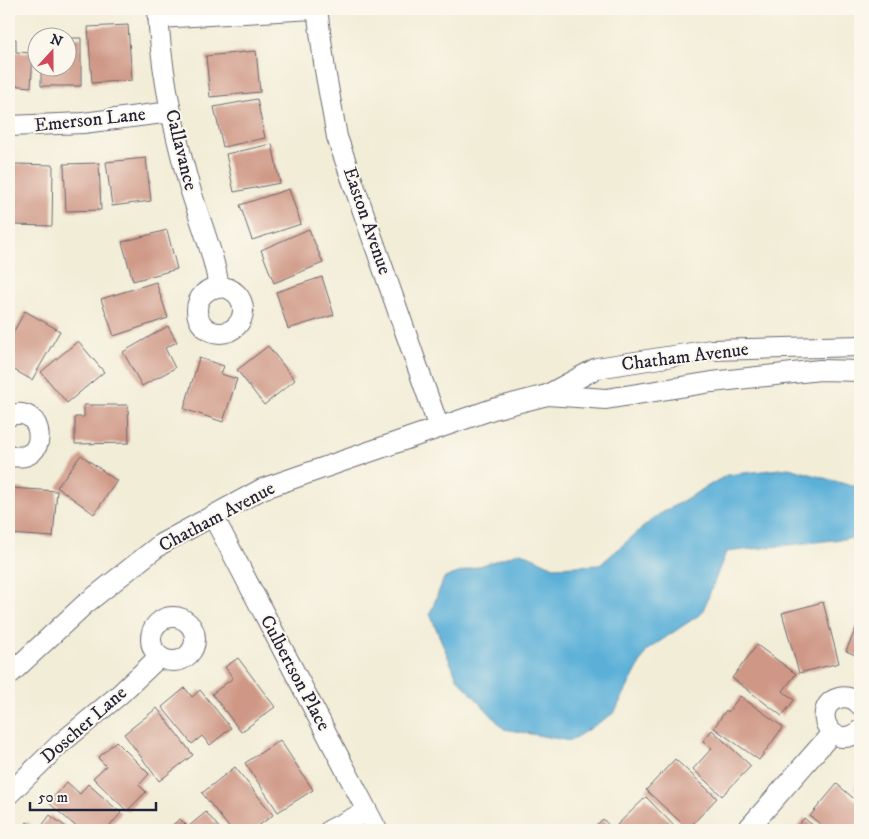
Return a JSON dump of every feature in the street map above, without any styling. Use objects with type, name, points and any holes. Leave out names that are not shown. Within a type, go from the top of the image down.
[{"type":"street","points":[[158,14],[313,9]]},
{"type":"street","name":"Easton Avenue","points":[[318,9],[325,70],[337,137],[439,428]]},
{"type":"street","name":"Callavance","points":[[158,14],[171,112],[189,185],[216,271],[218,288]]},
{"type":"street","name":"Emerson Lane","points":[[9,126],[83,123],[171,112]]},
{"type":"street","name":"Chatham Avenue","points":[[9,675],[84,605],[161,544],[262,489],[493,409],[547,395],[597,368],[711,350],[860,346]]},
{"type":"street","name":"Chatham Avenue","points":[[547,395],[606,399],[732,380],[820,370],[860,371]]},
{"type":"street","points":[[9,416],[20,414],[35,422],[39,430],[39,438],[37,446],[32,452],[24,456],[16,457],[9,455]]},
{"type":"street","name":"Culbertson Place","points":[[213,516],[377,830]]},
{"type":"street","name":"Doscher Lane","points":[[9,794],[60,744],[119,695],[159,657]]},
{"type":"street","points":[[860,705],[850,698],[842,697],[828,705],[824,720],[832,733],[839,737],[854,735],[860,730]]},
{"type":"street","points":[[747,830],[832,733]]},
{"type":"street","points":[[330,830],[367,811]]},
{"type":"water","points":[[789,468],[852,486],[860,486],[860,537],[726,552],[702,613],[647,650],[614,713],[570,741],[504,729],[457,678],[430,614],[444,578],[521,552],[554,567],[600,565],[655,517],[727,475]]},
{"type":"building","points":[[128,25],[132,80],[92,83],[88,27]]},
{"type":"building","points":[[78,38],[81,38],[81,86],[41,86],[41,78],[78,78]]},
{"type":"building","points":[[9,39],[16,39],[16,52],[28,53],[28,78],[32,78],[31,87],[9,85]]},
{"type":"building","points":[[256,51],[260,92],[210,97],[206,56]]},
{"type":"building","points":[[257,99],[265,138],[223,147],[214,107]]},
{"type":"building","points":[[272,144],[280,183],[234,192],[226,154]]},
{"type":"building","points":[[146,158],[151,201],[112,206],[106,162]]},
{"type":"building","points":[[99,163],[101,210],[66,211],[64,164]]},
{"type":"building","points":[[15,164],[53,165],[52,226],[13,225]]},
{"type":"building","points":[[289,189],[301,224],[252,240],[240,205]]},
{"type":"building","points":[[309,229],[323,263],[274,283],[261,250]]},
{"type":"building","points":[[167,230],[177,269],[133,281],[122,242]]},
{"type":"building","points":[[322,277],[334,315],[288,329],[276,292]]},
{"type":"building","points":[[156,282],[168,318],[114,336],[101,299]]},
{"type":"building","points":[[25,311],[60,331],[32,380],[9,367],[9,340]]},
{"type":"building","points":[[168,326],[177,342],[165,348],[175,368],[142,386],[123,352]]},
{"type":"building","points":[[78,341],[104,372],[67,403],[41,372]]},
{"type":"building","points":[[268,346],[295,380],[264,405],[237,370]]},
{"type":"building","points":[[199,358],[224,366],[221,374],[237,379],[223,422],[184,409]]},
{"type":"building","points":[[84,405],[128,405],[129,443],[75,444],[75,417],[84,417]]},
{"type":"building","points":[[81,455],[117,481],[94,514],[57,487]]},
{"type":"building","points":[[10,488],[57,491],[53,537],[9,534]]},
{"type":"building","points":[[823,602],[839,663],[799,673],[782,613]]},
{"type":"building","points":[[860,619],[860,657],[846,651]]},
{"type":"building","points":[[757,645],[796,674],[783,691],[794,700],[782,716],[732,678]]},
{"type":"building","points":[[238,658],[275,707],[241,732],[212,694],[233,678],[225,667]]},
{"type":"building","points":[[185,688],[192,697],[200,690],[231,728],[210,745],[202,736],[192,744],[162,707]]},
{"type":"building","points":[[740,696],[783,727],[759,760],[714,728],[726,710],[728,712]]},
{"type":"building","points":[[157,708],[193,755],[159,781],[124,734]]},
{"type":"building","points":[[712,730],[751,766],[722,796],[693,769],[712,748],[703,741]]},
{"type":"building","points":[[280,740],[313,790],[278,812],[245,763]]},
{"type":"building","points":[[116,741],[149,774],[139,785],[146,792],[127,811],[93,778],[106,766],[98,758]]},
{"type":"building","points":[[675,759],[717,798],[688,829],[646,790]]},
{"type":"building","points":[[235,767],[273,815],[253,830],[231,830],[202,793]]},
{"type":"building","points":[[860,781],[860,793],[854,788]]},
{"type":"building","points":[[67,782],[80,794],[88,784],[121,813],[106,830],[80,830],[49,803]]},
{"type":"building","points":[[837,784],[860,804],[860,830],[828,830],[810,816]]},
{"type":"building","points":[[646,797],[678,830],[622,830],[617,825]]},
{"type":"building","points":[[206,812],[221,830],[166,830],[180,819],[188,827]]},
{"type":"building","points":[[50,815],[70,830],[39,830]]},
{"type":"building","points":[[804,818],[819,830],[795,830]]},
{"type":"building","points":[[603,819],[613,830],[591,830]]},
{"type":"building","points":[[27,822],[38,830],[21,830]]}]
